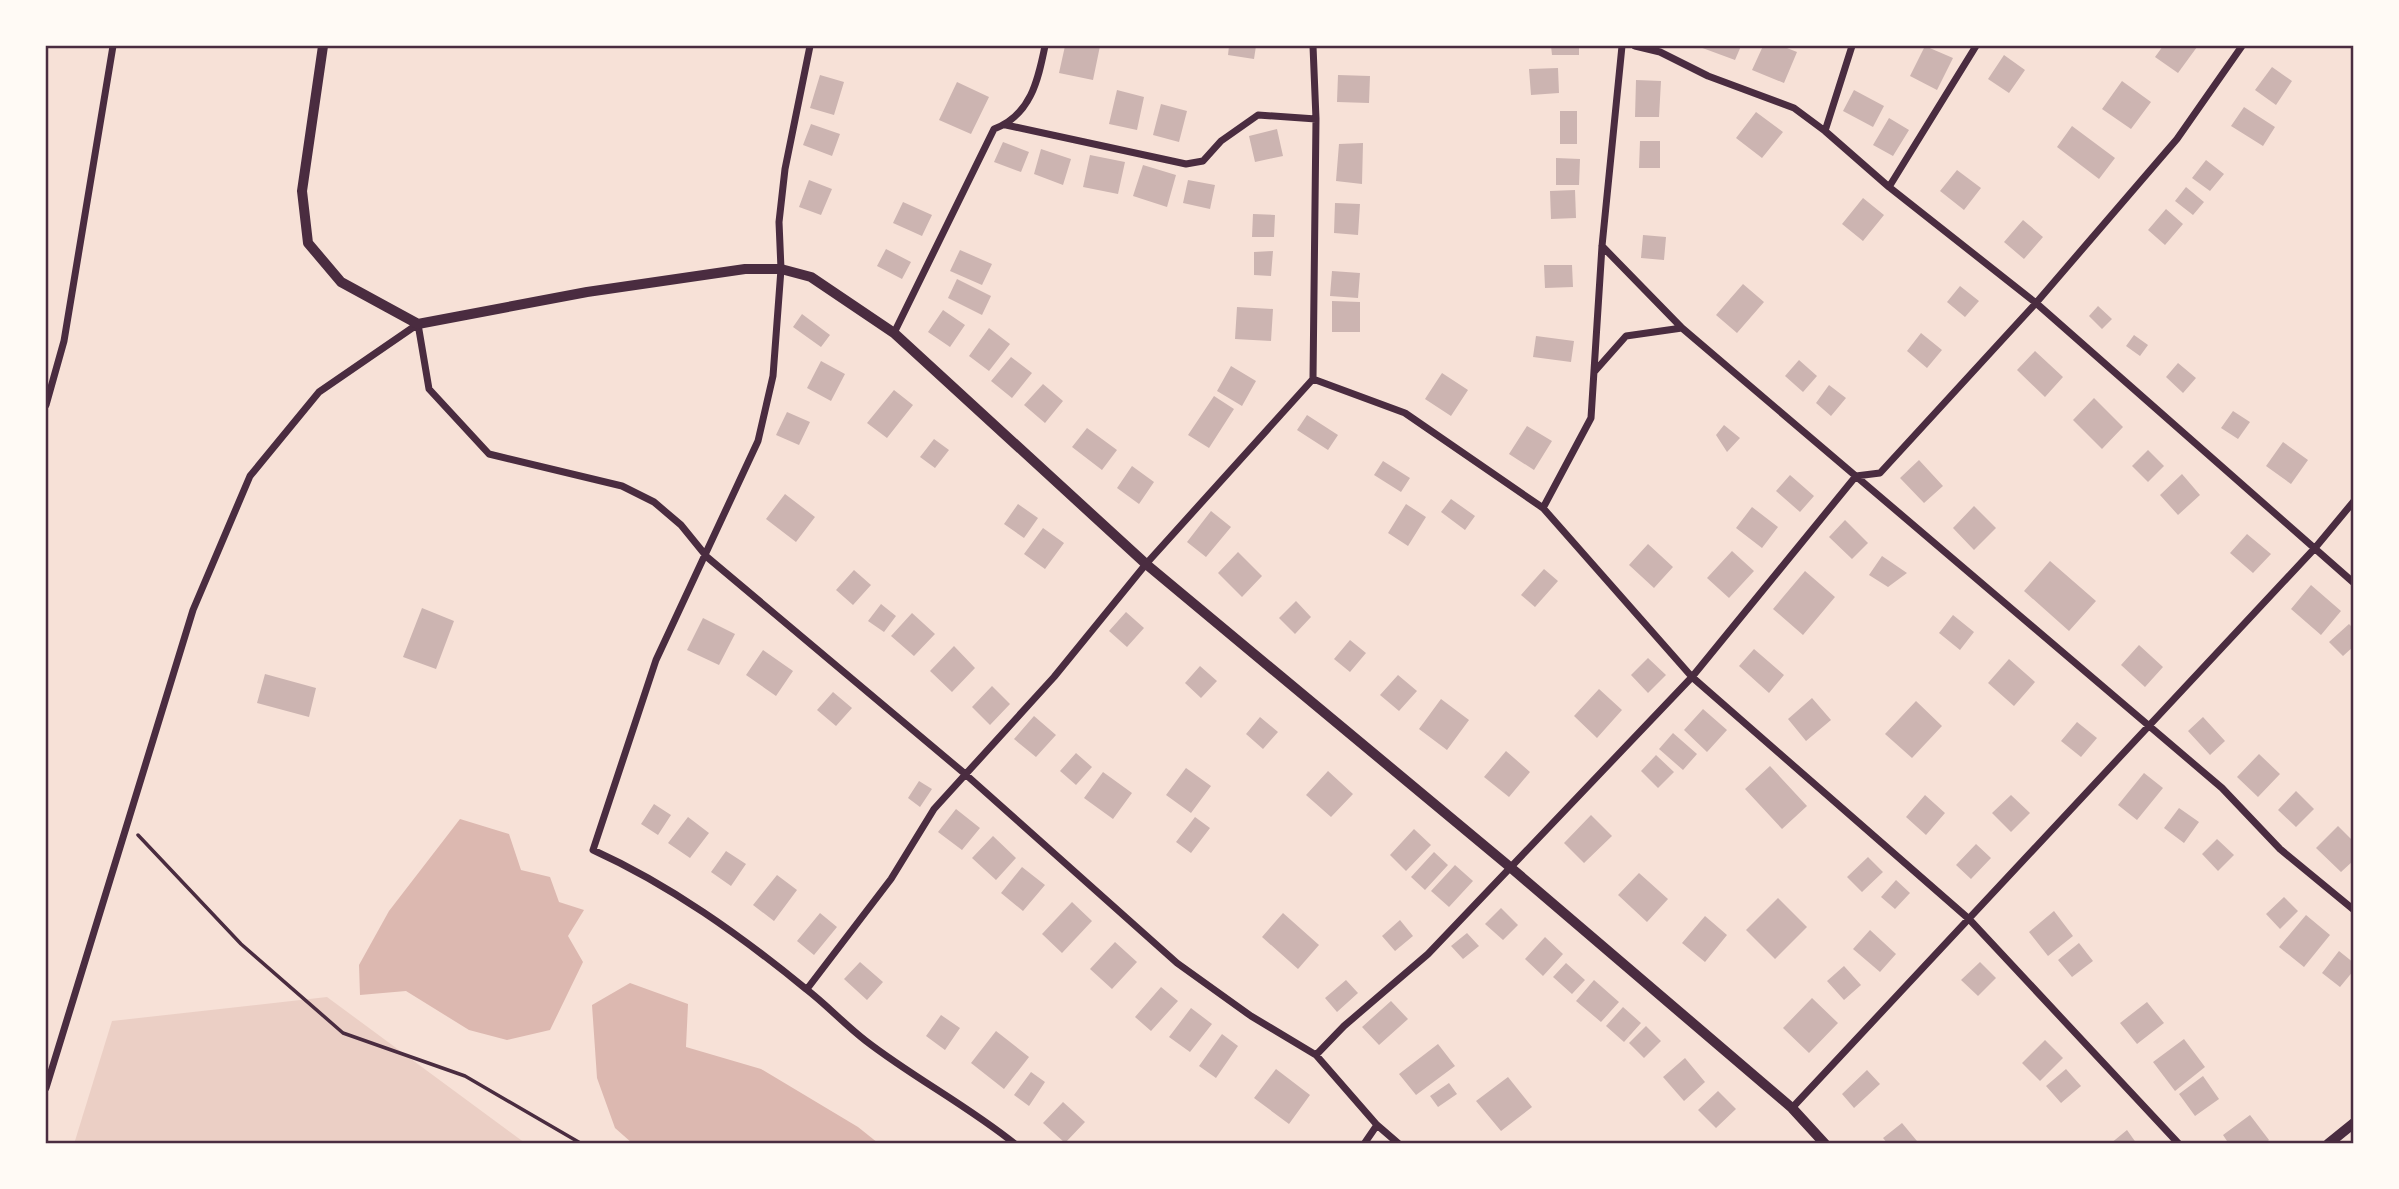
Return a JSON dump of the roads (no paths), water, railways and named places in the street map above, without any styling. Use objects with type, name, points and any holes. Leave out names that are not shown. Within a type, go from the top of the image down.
[{"type":"street","points":[[46,405],[64,341],[113,46]]},
{"type":"street","points":[[323,46],[302,191],[308,243],[341,282],[418,324]]},
{"type":"street","points":[[810,46],[785,169],[779,222],[781,269],[774,376],[758,441],[707,557],[656,660],[593,850],[647,875],[807,989],[867,1041],[980,1116],[1015,1143]]},
{"type":"street","points":[[894,333],[994,129],[1006,125],[1019,113],[1036,88],[1045,46]]},
{"type":"street","points":[[807,989],[891,879],[934,809],[1054,677],[1146,564],[1313,379],[1316,120],[1313,46]]},
{"type":"street","points":[[1543,508],[1591,418],[1602,246],[1622,46]]},
{"type":"street","points":[[1635,46],[1660,52],[1708,76],[1794,108],[1825,131],[1889,187],[2036,303],[2354,583]]},
{"type":"street","points":[[1825,131],[1852,46]]},
{"type":"street","points":[[1889,187],[1976,46]]},
{"type":"street","points":[[1316,1055],[1344,1026],[1428,954],[1692,677],[1856,476],[1880,473],[2036,303],[2177,139],[2242,46]]},
{"type":"street","points":[[1006,125],[1186,164],[1203,162],[1221,141],[1258,115],[1316,120]]},
{"type":"street","points":[[1602,246],[1682,328],[2222,788],[2280,849],[2354,910]]},
{"type":"street","points":[[46,1088],[193,610],[250,476],[319,391],[418,324],[587,292],[745,269],[781,269],[811,277],[894,333],[1146,564],[1510,867],[1792,1108],[1825,1143]]},
{"type":"street","points":[[418,324],[429,389],[489,454],[622,486],[654,502],[681,525],[707,557],[964,773],[1177,963],[1251,1016],[1316,1055],[1377,1125],[1399,1143]]},
{"type":"street","points":[[1595,372],[1626,336],[1682,328]]},
{"type":"street","points":[[1313,379],[1405,413],[1543,508],[1692,677],[1969,919],[2179,1143]]},
{"type":"street","points":[[1792,1108],[2315,548],[2354,501]]},
{"type":"street","points":[[2328,1143],[2354,1123]]},
{"type":"street","points":[[1364,1143],[1377,1125]]}]
